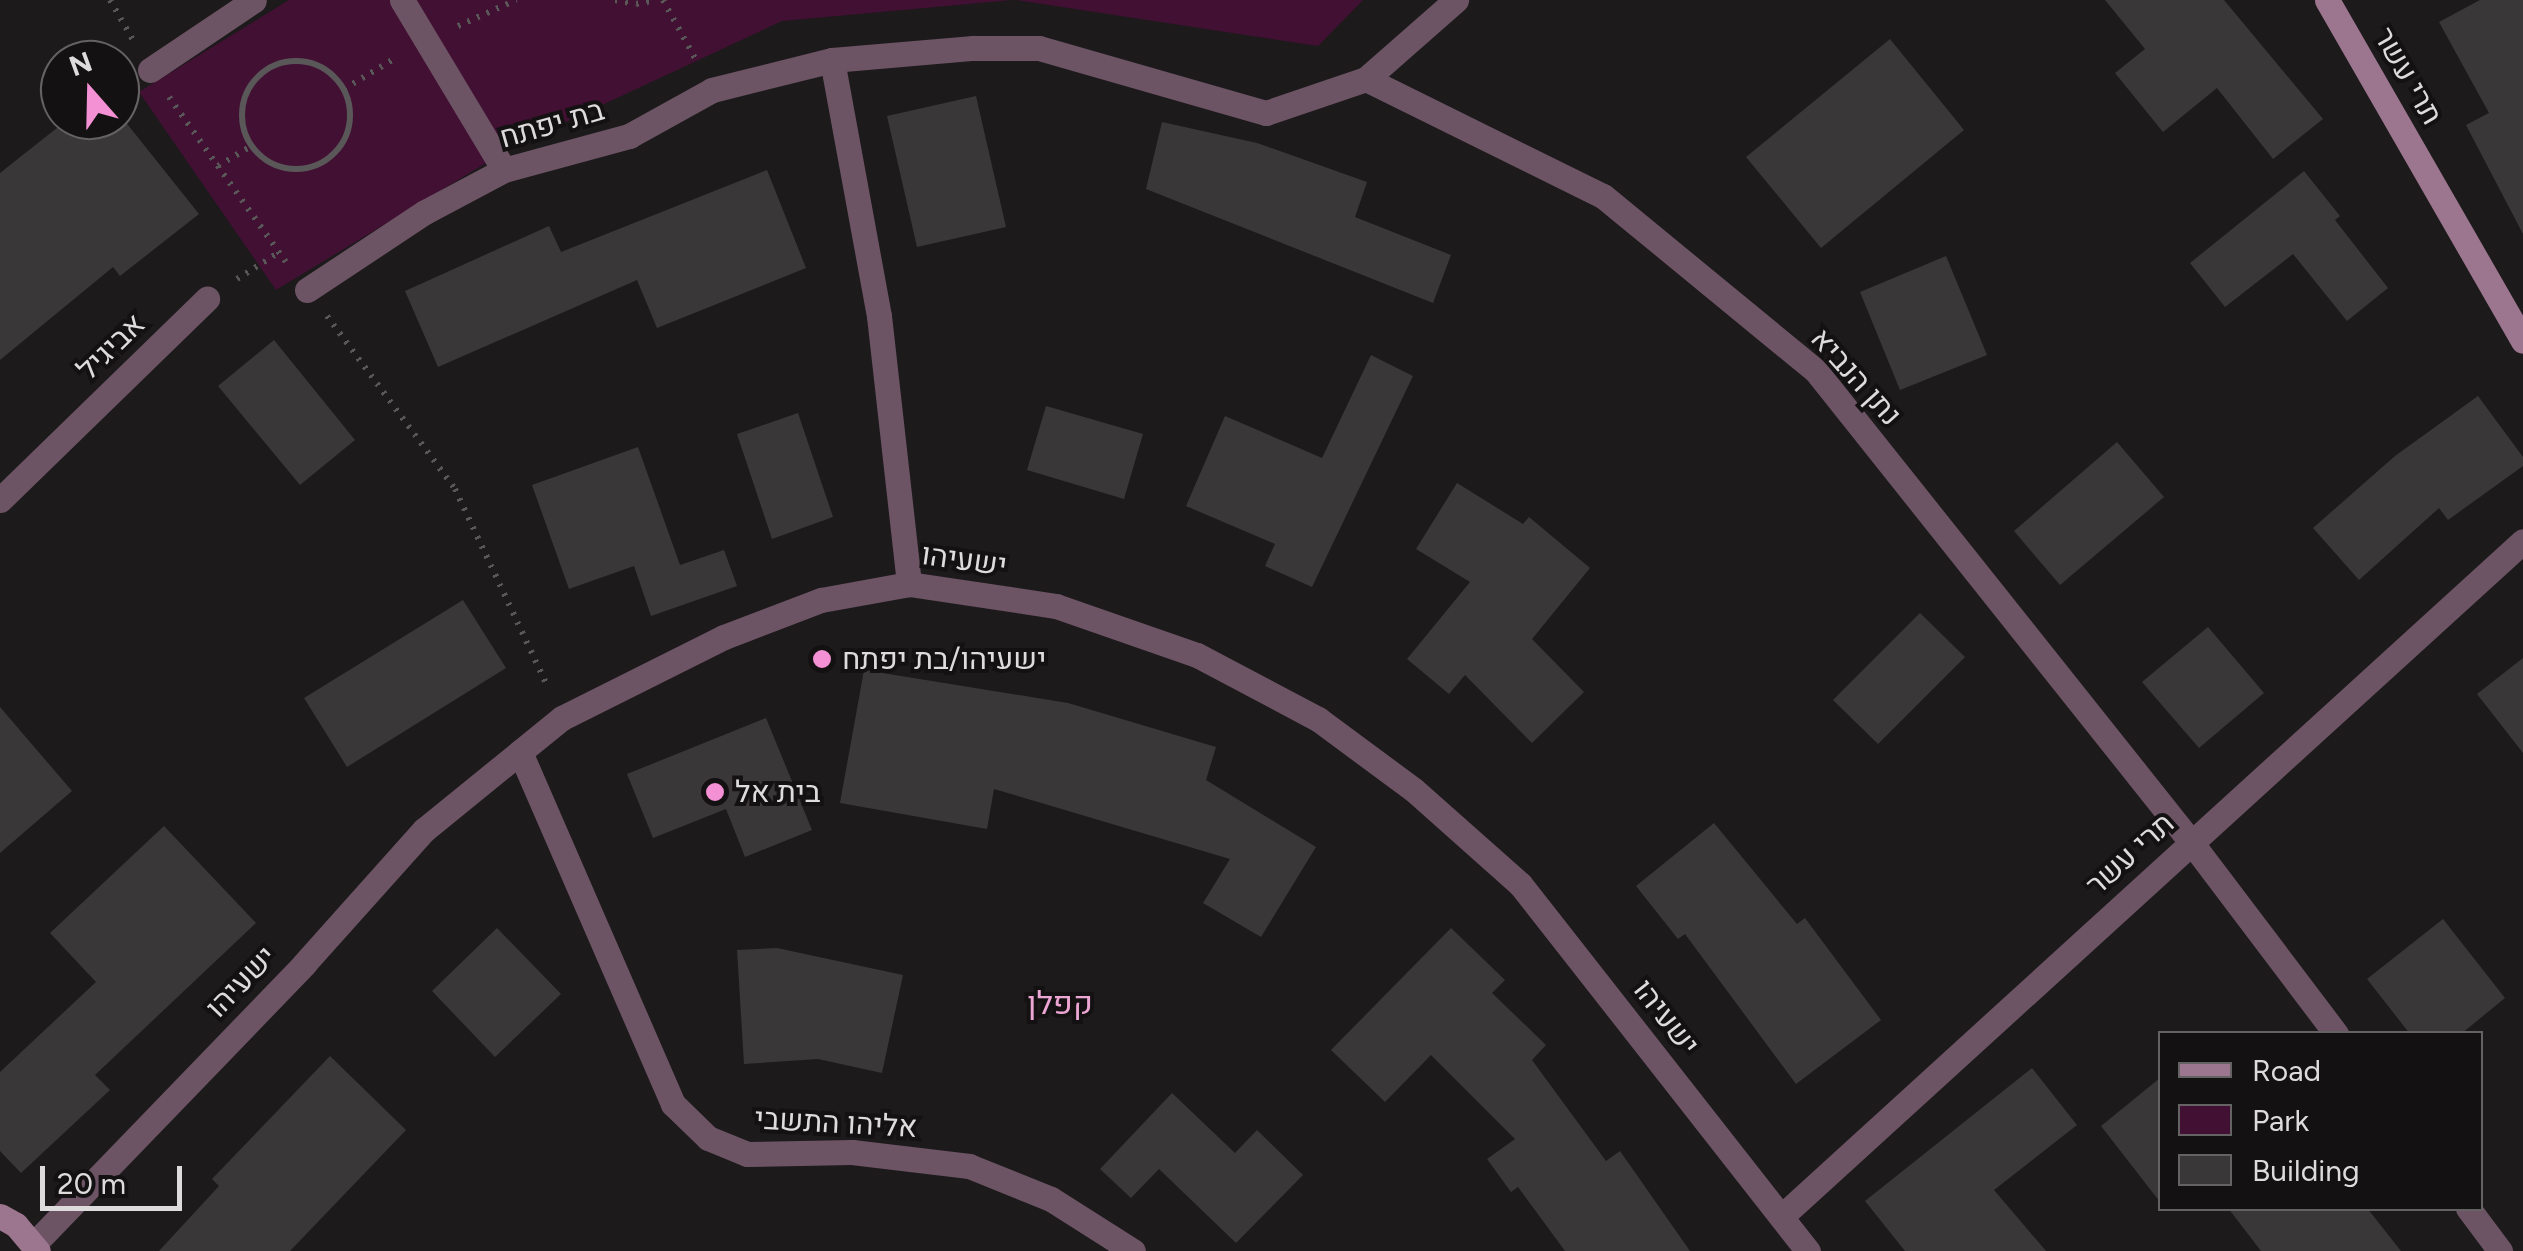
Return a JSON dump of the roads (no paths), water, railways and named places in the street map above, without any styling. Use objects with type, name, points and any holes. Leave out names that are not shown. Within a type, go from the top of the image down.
[{"type":"street","points":[[150,70],[254,0]]},
{"type":"street","points":[[402,0],[504,170]]},
{"type":"street","points":[[1366,79],[1456,0]]},
{"type":"street","name":"תרי עשר","points":[[2327,0],[2523,341]]},
{"type":"street","name":"בת יפתח","points":[[308,290],[426,212],[504,170],[629,136],[712,90],[832,60],[974,48],[1039,48],[1266,113],[1366,79]]},
{"type":"street","points":[[832,60],[879,316],[908,584]]},
{"type":"street","name":"נתן הנביא","points":[[1366,79],[1604,196],[1816,371],[2192,842],[2334,1031]]},
{"type":"street","name":"אביגיל","points":[[0,500],[207,298]]},
{"type":"street","name":"תרי עשר","points":[[1782,1216],[2523,541]]},
{"type":"street","name":"ישעיהו","points":[[36,1247],[304,964],[424,830],[562,718],[724,636],[821,600],[908,584],[1056,606],[1197,654],[1318,719],[1414,790],[1520,884],[1808,1251]]},
{"type":"street","name":"אליהו התשבי","points":[[520,752],[673,1104],[708,1138],[747,1154],[852,1152],[969,1166],[1051,1199],[1133,1251]]},
{"type":"street","points":[[2470,1211],[2500,1251]]},
{"type":"street","points":[[0,1216],[36,1247]]},
{"type":"place","name":"ישעיהו/בת יפתח","points":[[822,659]]},
{"type":"place","name":"בית אל","points":[[715,792]]},
{"type":"district","name":"קפלן","points":[[1060,1003]]}]
